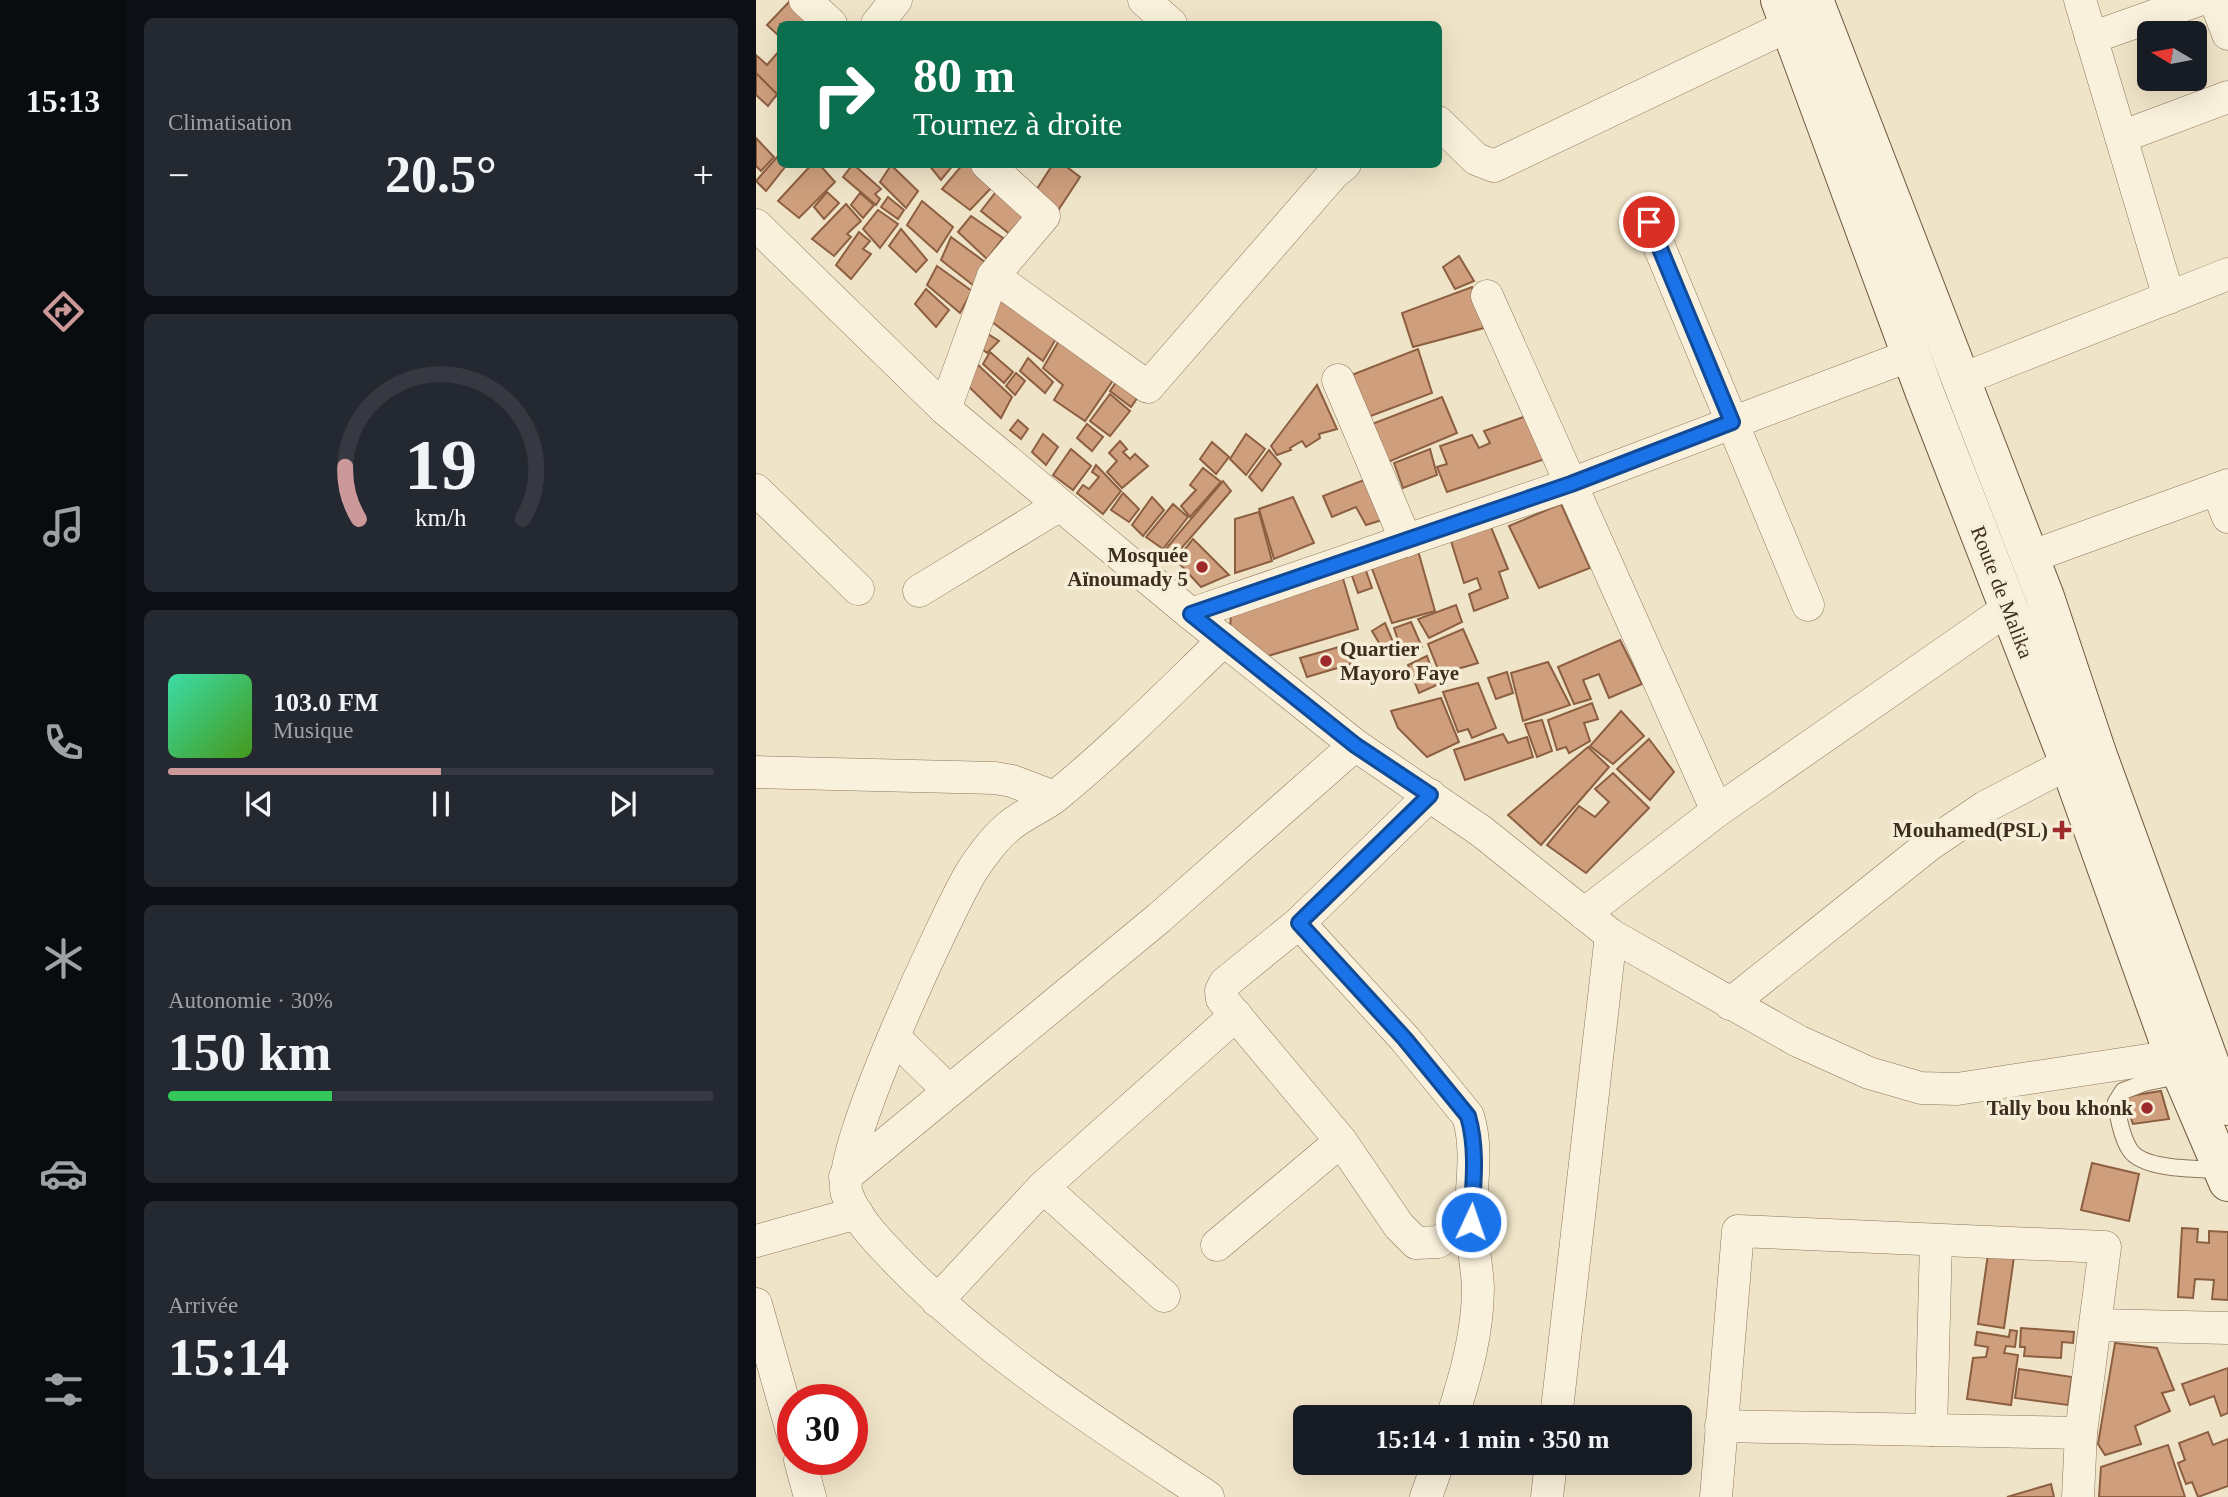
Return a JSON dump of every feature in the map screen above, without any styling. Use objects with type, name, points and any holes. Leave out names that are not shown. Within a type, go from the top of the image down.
[{"type":"main road","name":"Route de Malika","points":[[1795,8],[1911,355],[2189,1067],[2226,1172]]},
{"type":"main road","name":"Route de Malika","points":[[1795,8],[1960,380],[2030,557],[2097,753],[2189,1067],[2228,1106]]},
{"type":"street","points":[[805,0],[828,21]]},
{"type":"street","points":[[879,21],[896,0]]},
{"type":"street","points":[[1144,0],[1168,21]]},
{"type":"street","points":[[2080,0],[2169,298]]},
{"type":"street","points":[[2091,38],[2199,0]]},
{"type":"street","points":[[2215,0],[2228,34]]},
{"type":"street","points":[[1442,126],[1476,159],[1494,166],[1795,8]]},
{"type":"street","points":[[2121,137],[2228,97]]},
{"type":"street","points":[[945,409],[993,276],[1044,216],[991,168]]},
{"type":"street","points":[[993,276],[1148,387],[1334,168]]},
{"type":"street","points":[[1649,222],[1808,605]]},
{"type":"street","points":[[756,225],[945,409],[1191,614],[1355,745],[1480,831],[1611,935],[1798,1041],[1869,1073],[1922,1088],[1957,1089],[2189,1067]]},
{"type":"street","points":[[1960,380],[2228,274]]},
{"type":"street","points":[[1488,296],[1717,811]]},
{"type":"street","points":[[1191,614],[1571,484],[1911,355]]},
{"type":"street","points":[[1338,380],[1406,541]]},
{"type":"street","points":[[756,490],[858,589]]},
{"type":"street","points":[[2030,557],[2224,497]]},
{"type":"street","points":[[919,592],[1060,505]]},
{"type":"street","points":[[1584,914],[1717,811],[2009,608]]},
{"type":"street","points":[[1208,1497],[1078,1411],[937,1301],[878,1241],[847,1196],[845,1177],[877,1074],[972,870],[1007,828],[1054,797],[1133,729],[1224,640]]},
{"type":"street","points":[[845,1177],[1159,918],[1355,745]]},
{"type":"street","points":[[1730,1004],[1929,845],[1986,807],[2069,763]]},
{"type":"street","points":[[756,772],[996,778],[1012,781],[1054,797]]},
{"type":"street","points":[[1430,795],[1299,923],[1225,983],[1221,991],[1222,999],[1341,1141],[1399,1226],[1416,1243],[1438,1242],[1471,1222]]},
{"type":"street","points":[[1299,923],[1405,1039],[1468,1116],[1472,1128],[1474,1161],[1471,1222],[1478,1288],[1470,1364],[1456,1405]]},
{"type":"street","points":[[1557,1405],[1611,935]]},
{"type":"street","points":[[937,1301],[1043,1187],[1236,1015]]},
{"type":"street","points":[[894,1037],[949,1091]]},
{"type":"street","points":[[1217,1245],[1341,1141]]},
{"type":"street","points":[[1043,1187],[1164,1296]]},
{"type":"street","points":[[756,1241],[858,1213]]},
{"type":"street","points":[[1716,1497],[1738,1231],[2105,1247],[2081,1433],[2078,1497]]},
{"type":"street","points":[[1931,1430],[1936,1241]]},
{"type":"street","points":[[756,1304],[779,1384]]},
{"type":"street","points":[[2097,1325],[2228,1328]]},
{"type":"street","points":[[1721,1426],[2081,1433]]},
{"type":"street","points":[[804,1475],[810,1497]]},
{"type":"street","points":[[1426,1497],[1434,1475]]},
{"type":"street","points":[[1547,1497],[1550,1475]]},
{"type":"lane","points":[[2189,1067],[2123,1091],[2116,1102],[2131,1151],[2144,1161],[2161,1165],[2226,1172]]},
{"type":"building","points":[[789,2],[807,21],[777,21],[777,34],[767,25]]},
{"type":"building","points":[[777,53],[775,97],[756,78],[756,55],[767,65]]},
{"type":"building","points":[[756,73],[777,94],[768,106],[756,95]]},
{"type":"building","points":[[756,138],[774,157],[761,171],[756,166]]},
{"type":"building","points":[[777,157],[777,168],[784,168],[766,191],[756,181]]},
{"type":"building","points":[[808,168],[823,168],[835,182],[799,218],[778,201]]},
{"type":"building","points":[[850,168],[857,168],[881,189],[875,194],[880,199],[876,205],[843,177]]},
{"type":"building","points":[[889,168],[894,168],[918,191],[906,208],[880,182]]},
{"type":"building","points":[[931,168],[951,168],[941,180]]},
{"type":"building","points":[[960,168],[979,168],[995,184],[970,210],[942,189]]},
{"type":"building","points":[[1050,168],[1068,168],[1080,177],[1057,212],[1033,195]]},
{"type":"building","points":[[999,188],[1029,212],[1011,235],[981,211]]},
{"type":"building","points":[[827,192],[839,203],[824,219],[814,207]]},
{"type":"building","points":[[860,193],[874,205],[863,218],[851,205]]},
{"type":"building","points":[[888,197],[904,210],[898,219],[881,207]]},
{"type":"building","points":[[922,201],[953,227],[937,252],[907,225]]},
{"type":"building","points":[[846,204],[861,221],[847,234],[851,237],[834,256],[812,239]]},
{"type":"building","points":[[878,210],[898,224],[880,248],[863,229]]},
{"type":"building","points":[[971,216],[1003,238],[987,259],[958,232]]},
{"type":"building","points":[[901,229],[927,260],[916,272],[889,246]]},
{"type":"building","points":[[859,232],[870,241],[863,249],[871,254],[851,279],[836,265]]},
{"type":"building","points":[[951,237],[985,262],[974,286],[941,260]]},
{"type":"building","points":[[1459,256],[1474,281],[1455,289],[1443,267]]},
{"type":"building","points":[[937,266],[972,291],[960,313],[927,285]]},
{"type":"building","points":[[1472,287],[1484,328],[1413,347],[1402,313]]},
{"type":"building","points":[[926,289],[949,310],[936,327],[915,304]]},
{"type":"building","points":[[995,293],[1057,337],[1043,361],[983,315]]},
{"type":"building","points":[[980,329],[999,341],[987,353],[975,343]]},
{"type":"building","points":[[1060,339],[1116,376],[1085,421],[1054,400],[1063,385],[1043,368]]},
{"type":"building","points":[[1418,349],[1432,393],[1368,417],[1349,376]]},
{"type":"building","points":[[990,352],[1013,372],[1004,383],[983,364]]},
{"type":"building","points":[[1028,358],[1053,382],[1045,393],[1020,371]]},
{"type":"building","points":[[977,364],[1012,397],[1001,418],[964,382]]},
{"type":"building","points":[[1016,373],[1025,381],[1015,395],[1006,386]]},
{"type":"building","points":[[1119,378],[1140,394],[1131,407],[1110,391]]},
{"type":"building","points":[[1317,385],[1337,429],[1319,434],[1320,438],[1306,447],[1302,441],[1290,448],[1291,450],[1277,455],[1271,446]]},
{"type":"building","points":[[1110,394],[1130,411],[1110,436],[1090,421]]},
{"type":"building","points":[[1442,397],[1457,433],[1388,462],[1372,424]]},
{"type":"building","points":[[1529,415],[1545,459],[1447,492],[1437,467],[1447,464],[1440,446],[1472,435],[1479,448],[1490,443],[1484,431]]},
{"type":"building","points":[[1018,420],[1028,429],[1021,439],[1010,430]]},
{"type":"building","points":[[1087,424],[1103,437],[1092,451],[1077,438]]},
{"type":"building","points":[[1043,434],[1058,447],[1046,465],[1032,452]]},
{"type":"building","points":[[1246,434],[1265,449],[1246,475],[1230,459]]},
{"type":"building","points":[[1120,441],[1127,449],[1123,452],[1130,459],[1135,454],[1148,466],[1122,488],[1107,472],[1117,461],[1109,453]]},
{"type":"building","points":[[1212,442],[1229,457],[1216,474],[1200,459]]},
{"type":"building","points":[[1071,449],[1091,466],[1073,490],[1053,475]]},
{"type":"building","points":[[1430,449],[1437,475],[1403,488],[1394,463]]},
{"type":"building","points":[[1269,450],[1281,464],[1262,491],[1249,477]]},
{"type":"building","points":[[1096,465],[1121,491],[1103,514],[1077,493],[1083,485],[1089,489],[1099,477],[1092,472]]},
{"type":"building","points":[[1203,468],[1221,482],[1190,517],[1181,506],[1196,490],[1190,485]]},
{"type":"building","points":[[1369,478],[1385,519],[1366,525],[1356,507],[1332,517],[1323,496]]},
{"type":"building","points":[[1223,481],[1231,491],[1173,558],[1164,551]]},
{"type":"building","points":[[1123,493],[1139,509],[1129,522],[1111,510]]},
{"type":"building","points":[[1152,497],[1164,510],[1143,536],[1132,525]]},
{"type":"building","points":[[1293,497],[1314,543],[1274,559],[1259,509]]},
{"type":"building","points":[[1173,504],[1188,517],[1163,549],[1146,537]]},
{"type":"building","points":[[1561,504],[1590,568],[1539,588],[1509,526]]},
{"type":"building","points":[[1259,512],[1272,561],[1235,573],[1235,519]]},
{"type":"building","points":[[1491,527],[1508,569],[1499,572],[1508,598],[1474,611],[1469,594],[1481,589],[1477,578],[1464,583],[1451,541]]},
{"type":"building","name":"Mosquée Aïnoumady 5","points":[[1193,539],[1229,575],[1201,587],[1176,560]]},
{"type":"building","points":[[1417,547],[1435,611],[1392,623],[1370,563]]},
{"type":"building","points":[[1364,565],[1372,588],[1358,593],[1350,570]]},
{"type":"building","points":[[1341,572],[1358,629],[1268,656],[1230,628],[1231,614]]},
{"type":"building","points":[[1456,605],[1462,622],[1429,638],[1418,619]]},
{"type":"building","points":[[1411,622],[1422,647],[1404,658],[1394,628]]},
{"type":"building","points":[[1385,623],[1395,647],[1384,651],[1372,631]]},
{"type":"building","points":[[1463,629],[1478,663],[1440,674],[1428,644]]},
{"type":"building","points":[[1620,640],[1642,684],[1609,698],[1599,674],[1583,680],[1591,699],[1574,704],[1558,667]]},
{"type":"building","name":"Quartier Mayoro Faye","points":[[1346,645],[1351,664],[1307,677],[1300,658]]},
{"type":"building","points":[[1427,656],[1437,685],[1419,693],[1408,665]]},
{"type":"building","points":[[1548,662],[1570,705],[1523,721],[1511,673]]},
{"type":"building","points":[[1507,672],[1513,693],[1496,699],[1488,678]]},
{"type":"building","points":[[1478,683],[1496,728],[1472,738],[1468,729],[1458,732],[1443,692]]},
{"type":"building","points":[[1441,698],[1459,742],[1427,757],[1398,728],[1391,711]]},
{"type":"building","points":[[1592,703],[1598,719],[1584,723],[1590,741],[1569,753],[1566,747],[1557,750],[1548,720]]},
{"type":"building","points":[[1621,711],[1644,736],[1613,764],[1590,746]]},
{"type":"building","points":[[1542,720],[1552,751],[1537,757],[1525,724]]},
{"type":"building","points":[[1503,734],[1508,743],[1527,737],[1533,757],[1465,780],[1454,750]]},
{"type":"building","points":[[1649,739],[1674,772],[1650,800],[1617,769]]},
{"type":"building","points":[[1588,747],[1609,767],[1541,845],[1508,815]]},
{"type":"building","points":[[1613,773],[1649,808],[1586,873],[1547,845],[1579,806],[1595,817],[1609,802],[1595,789]]},
{"type":"building","name":"Tally bou khonk","points":[[2161,1091],[2169,1119],[2133,1124],[2123,1097]]},
{"type":"building","points":[[2092,1163],[2139,1174],[2129,1221],[2081,1210]]},
{"type":"building","points":[[2182,1228],[2198,1229],[2197,1242],[2209,1243],[2209,1231],[2228,1232],[2228,1300],[2212,1299],[2214,1280],[2195,1279],[2193,1298],[2178,1297]]},
{"type":"building","points":[[1988,1254],[2014,1257],[2004,1328],[1978,1324]]},
{"type":"building","points":[[2021,1328],[2074,1332],[2073,1343],[2062,1342],[2061,1358],[2024,1356],[2025,1347],[2020,1347]]},
{"type":"building","points":[[2010,1330],[2017,1331],[2015,1347],[2006,1346],[2004,1353],[2018,1355],[2011,1405],[1967,1399],[1973,1358],[1986,1357],[1988,1347],[1975,1345],[1977,1332],[2009,1337]]},
{"type":"building","points":[[2115,1343],[2157,1348],[2174,1390],[2162,1393],[2170,1411],[2135,1426],[2141,1444],[2105,1455],[2098,1444]]},
{"type":"building","points":[[2228,1368],[2228,1413],[2221,1416],[2214,1396],[2190,1405],[2182,1384]]},
{"type":"building","points":[[2019,1369],[2072,1377],[2068,1405],[2015,1398]]},
{"type":"building","points":[[2208,1432],[2213,1445],[2228,1439],[2228,1486],[2198,1497],[2192,1482],[2186,1484],[2178,1463],[2185,1460],[2179,1443]]},
{"type":"building","points":[[2168,1445],[2185,1497],[2099,1497],[2101,1467]]},
{"type":"building","points":[[2051,1484],[2054,1497],[2007,1497]]},
{"type":"place","name":"Mosquée Aïnoumady 5","points":[[1202,567]]},
{"type":"place","name":"Quartier Mayoro Faye","points":[[1326,661]]},
{"type":"place","name":"Mouhamed(PSL)","points":[[2062,830]]},
{"type":"place","name":"Tally bou khonk","points":[[2147,1108]]},
{"type":"route","points":[[1471,1222],[1474,1161],[1472,1128],[1468,1116],[1405,1039],[1299,923],[1430,795],[1355,745],[1191,614],[1571,484],[1732,422],[1649,222]]}]
